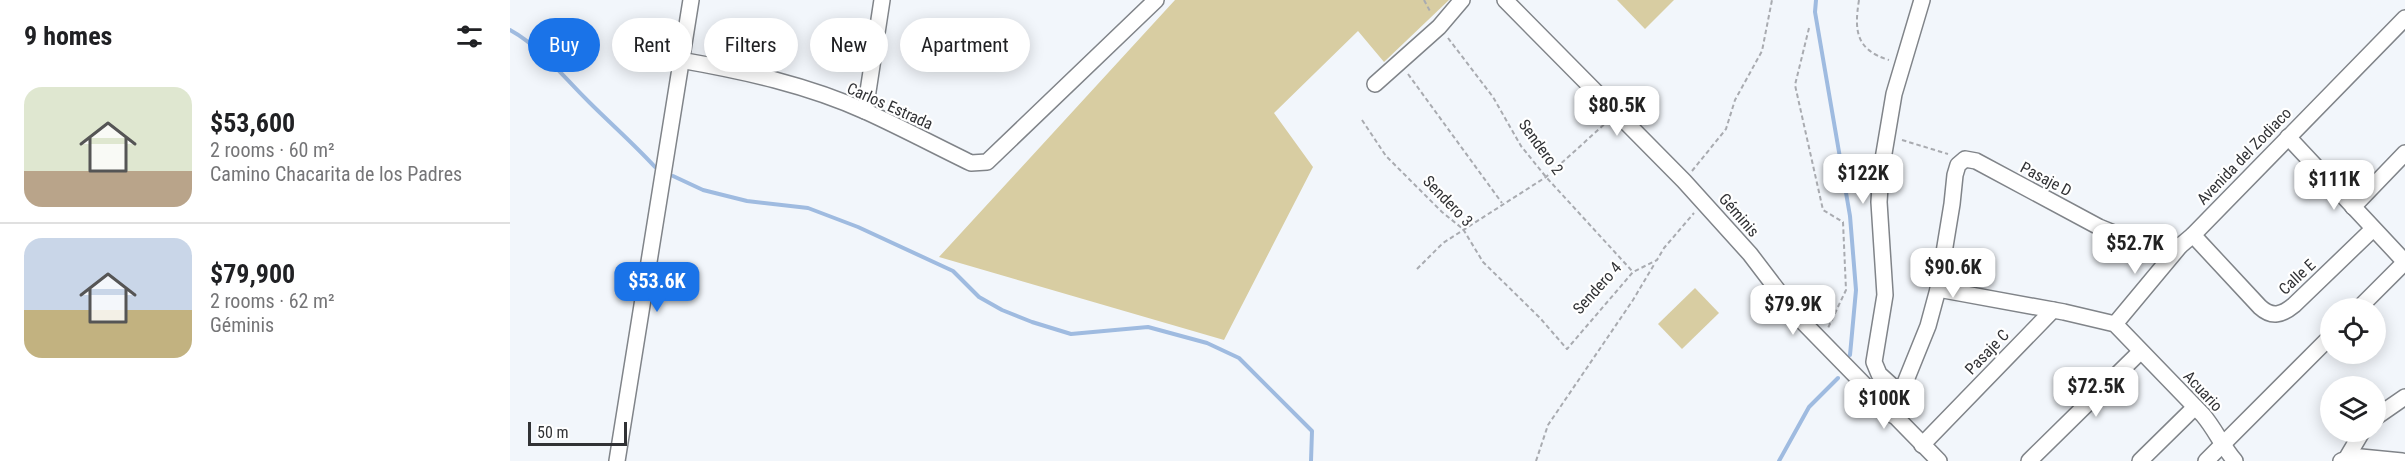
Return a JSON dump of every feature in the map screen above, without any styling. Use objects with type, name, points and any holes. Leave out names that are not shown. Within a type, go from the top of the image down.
[{"type":"street","points":[[688,18],[691,0]]},
{"type":"street","points":[[865,111],[882,0]]},
{"type":"street","name":"Carlos Estrada","points":[[692,62],[745,71],[865,111],[971,163],[979,164],[987,162],[1156,0]]},
{"type":"street","points":[[1375,84],[1439,27],[1462,0]]},
{"type":"street","name":"Géminis","points":[[1505,0],[1703,201],[1750,254],[1798,317],[1939,461]]},
{"type":"street","points":[[1902,395],[1879,374],[1874,362],[1885,296],[1879,202],[1883,149],[1888,136],[1894,93],[1923,0]]},
{"type":"street","name":"Avenida del Zodiaco","points":[[2115,324],[2180,246],[2405,18]]},
{"type":"street","points":[[617,461],[678,72]]},
{"type":"street","points":[[2288,137],[2405,262],[2369,298]]},
{"type":"street","points":[[2353,207],[2405,153]]},
{"type":"street","points":[[1892,415],[1928,326],[1938,289],[1953,204],[1955,175],[1958,165],[1965,159]]},
{"type":"street","name":"Pasaje D","points":[[1965,159],[1976,162],[2099,227],[2136,242],[2158,246],[2180,246]]},
{"type":"street","name":"Calle E","points":[[2193,235],[2260,307],[2272,315],[2280,314],[2294,306],[2373,229]]},
{"type":"street","points":[[1938,289],[2115,324]]},
{"type":"street","name":"Pasaje C","points":[[1922,445],[2053,310]]},
{"type":"street","name":"Acuario","points":[[2115,324],[2211,424],[2222,445],[2235,461]]},
{"type":"street","points":[[2206,461],[2320,347]]},
{"type":"street","points":[[2029,461],[2140,352]]},
{"type":"street","points":[[2386,410],[2405,397]]},
{"type":"street","points":[[2140,461],[2195,406]]},
{"type":"street","points":[[2343,460],[2355,442]]},
{"type":"street","points":[[2343,460],[2361,458],[2402,461]]},
{"type":"path","points":[[1684,181],[1726,129],[1735,100],[1762,51],[1772,0]]},
{"type":"path","points":[[1859,0],[1856,30],[1867,50],[1878,57],[1903,65]]},
{"type":"path","name":"Sendero 2","points":[[1439,27],[1493,97],[1521,146],[1546,177],[1633,272]]},
{"type":"path","points":[[1809,28],[1795,85],[1823,210],[1844,222],[1846,290],[1822,341]]},
{"type":"path","points":[[1400,63],[1503,204]]},
{"type":"path","points":[[1418,269],[1443,243],[1546,177],[1616,113]]},
{"type":"path","name":"Sendero 3","points":[[1362,120],[1386,156],[1442,212],[1463,229],[1483,262],[1540,318],[1567,349]]},
{"type":"path","points":[[1888,136],[1965,159]]},
{"type":"path","name":"Sendero 4","points":[[1567,349],[1633,272],[1657,260],[1664,248],[1703,201]]},
{"type":"path","points":[[1536,461],[1548,425],[1633,300],[1657,260]]},
{"type":"shaded area","points":[[1175,0],[1449,0],[1384,62],[1358,31],[1274,113],[1313,167],[1224,340],[939,257]]},
{"type":"shaded area","points":[[1617,0],[1674,0],[1645,29]]},
{"type":"shaded area","points":[[1695,288],[1719,313],[1682,349],[1658,324]]},
{"type":"waterway","points":[[1816,0],[1815,12],[1850,216],[1856,290],[1850,355]]},
{"type":"waterway","points":[[510,30],[542,54],[655,167]]},
{"type":"waterway","points":[[673,176],[703,190],[747,201],[808,208],[858,227],[953,271],[979,297],[1002,310],[1032,322],[1071,334],[1148,327],[1207,343],[1239,358],[1312,431],[1311,461]]},
{"type":"waterway","points":[[1779,461],[1809,407],[1838,378]]}]
